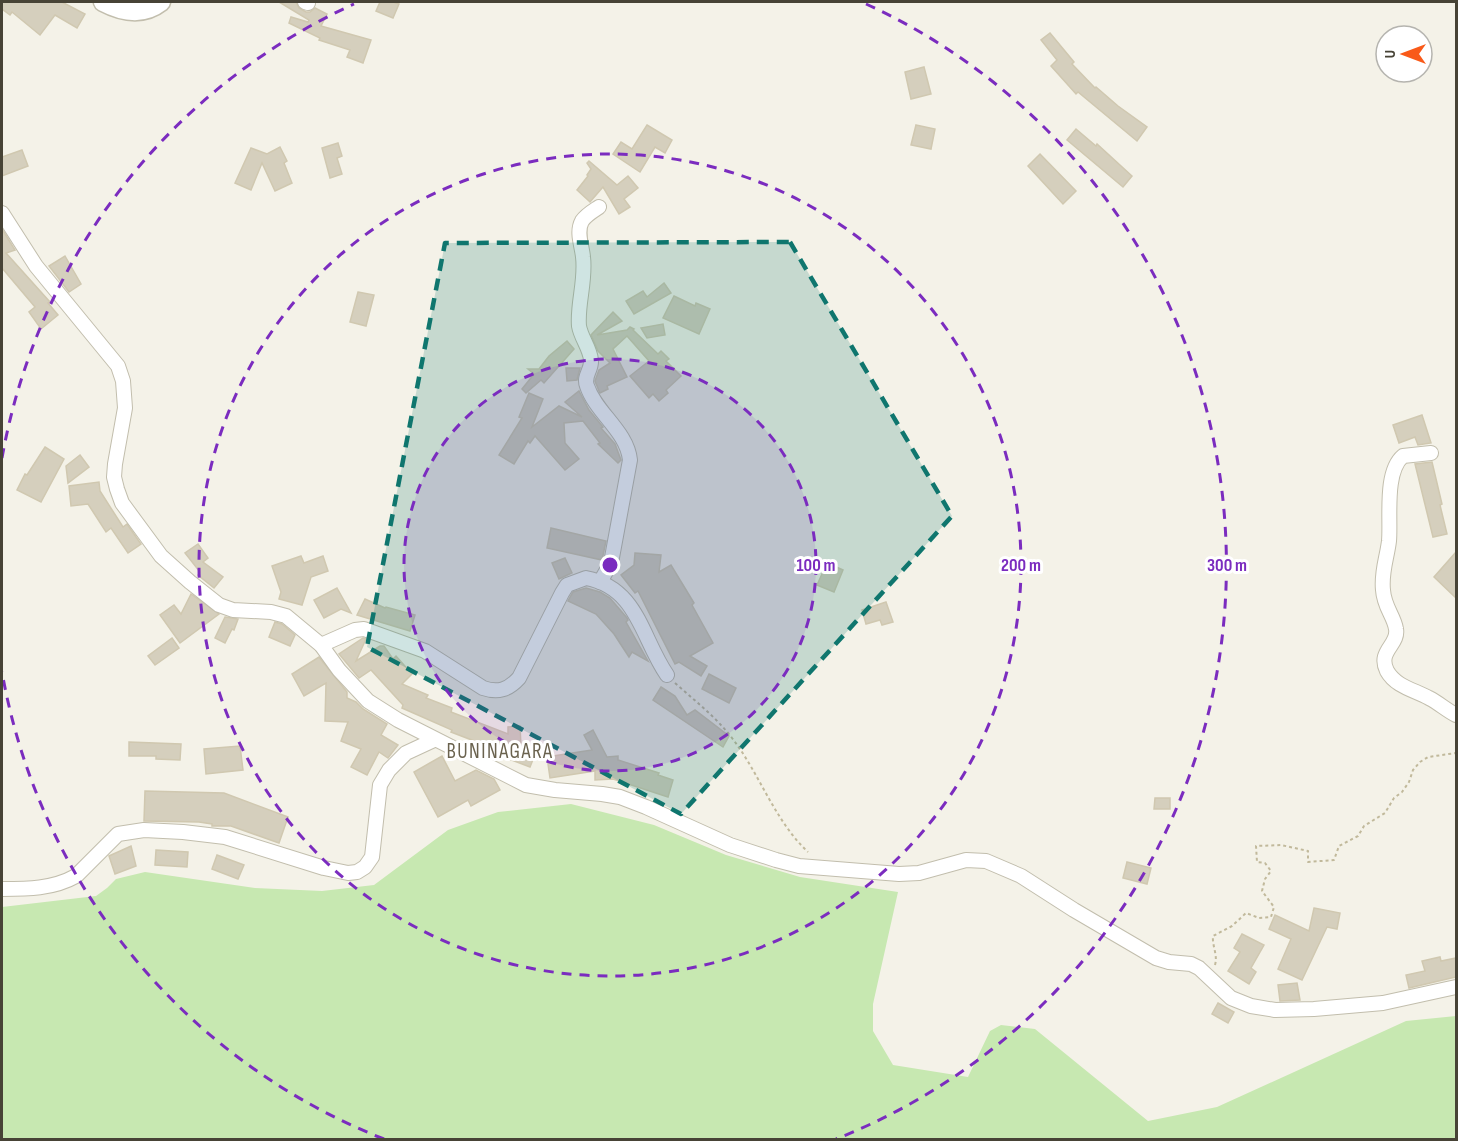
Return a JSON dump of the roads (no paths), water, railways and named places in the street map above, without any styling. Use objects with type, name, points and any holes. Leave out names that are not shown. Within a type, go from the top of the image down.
[{"type":"street","points":[[103,2],[124,11],[136,11],[146,10],[161,2]]},
{"type":"street","points":[[599,207],[582,221],[580,230],[584,278],[579,326],[591,357],[591,365],[586,374],[586,384],[598,406],[612,422],[629,450],[630,460],[611,563],[600,582]]},
{"type":"street","points":[[2,213],[36,266],[118,366],[123,381],[125,408],[114,477],[122,503],[155,548],[190,582],[219,604],[234,609],[271,612],[286,616],[321,645],[339,670],[368,701],[434,740],[526,785],[620,798],[730,844],[799,866],[879,873],[919,873],[966,860],[986,861],[1021,876],[1156,958],[1191,964],[1231,998],[1251,1006],[1275,1010],[1383,1003],[1456,987]]},
{"type":"street","points":[[1431,453],[1403,456],[1397,463],[1393,476],[1388,511],[1389,542],[1382,569],[1385,605],[1397,632],[1388,648],[1384,662],[1398,684],[1428,697],[1456,715]]},
{"type":"street","points":[[321,645],[355,630],[364,629],[425,651],[483,688],[502,691],[512,686],[519,678],[567,585],[586,578],[610,586],[622,594],[633,610],[657,660],[667,675]]},
{"type":"street","points":[[2,888],[33,888],[69,880],[76,876],[118,834],[144,830],[225,837],[324,868],[348,873],[357,872],[372,857],[380,785],[389,770],[406,753],[434,740]]},
{"type":"district","name":"BUNINAGARA","points":[[500,751]]}]
